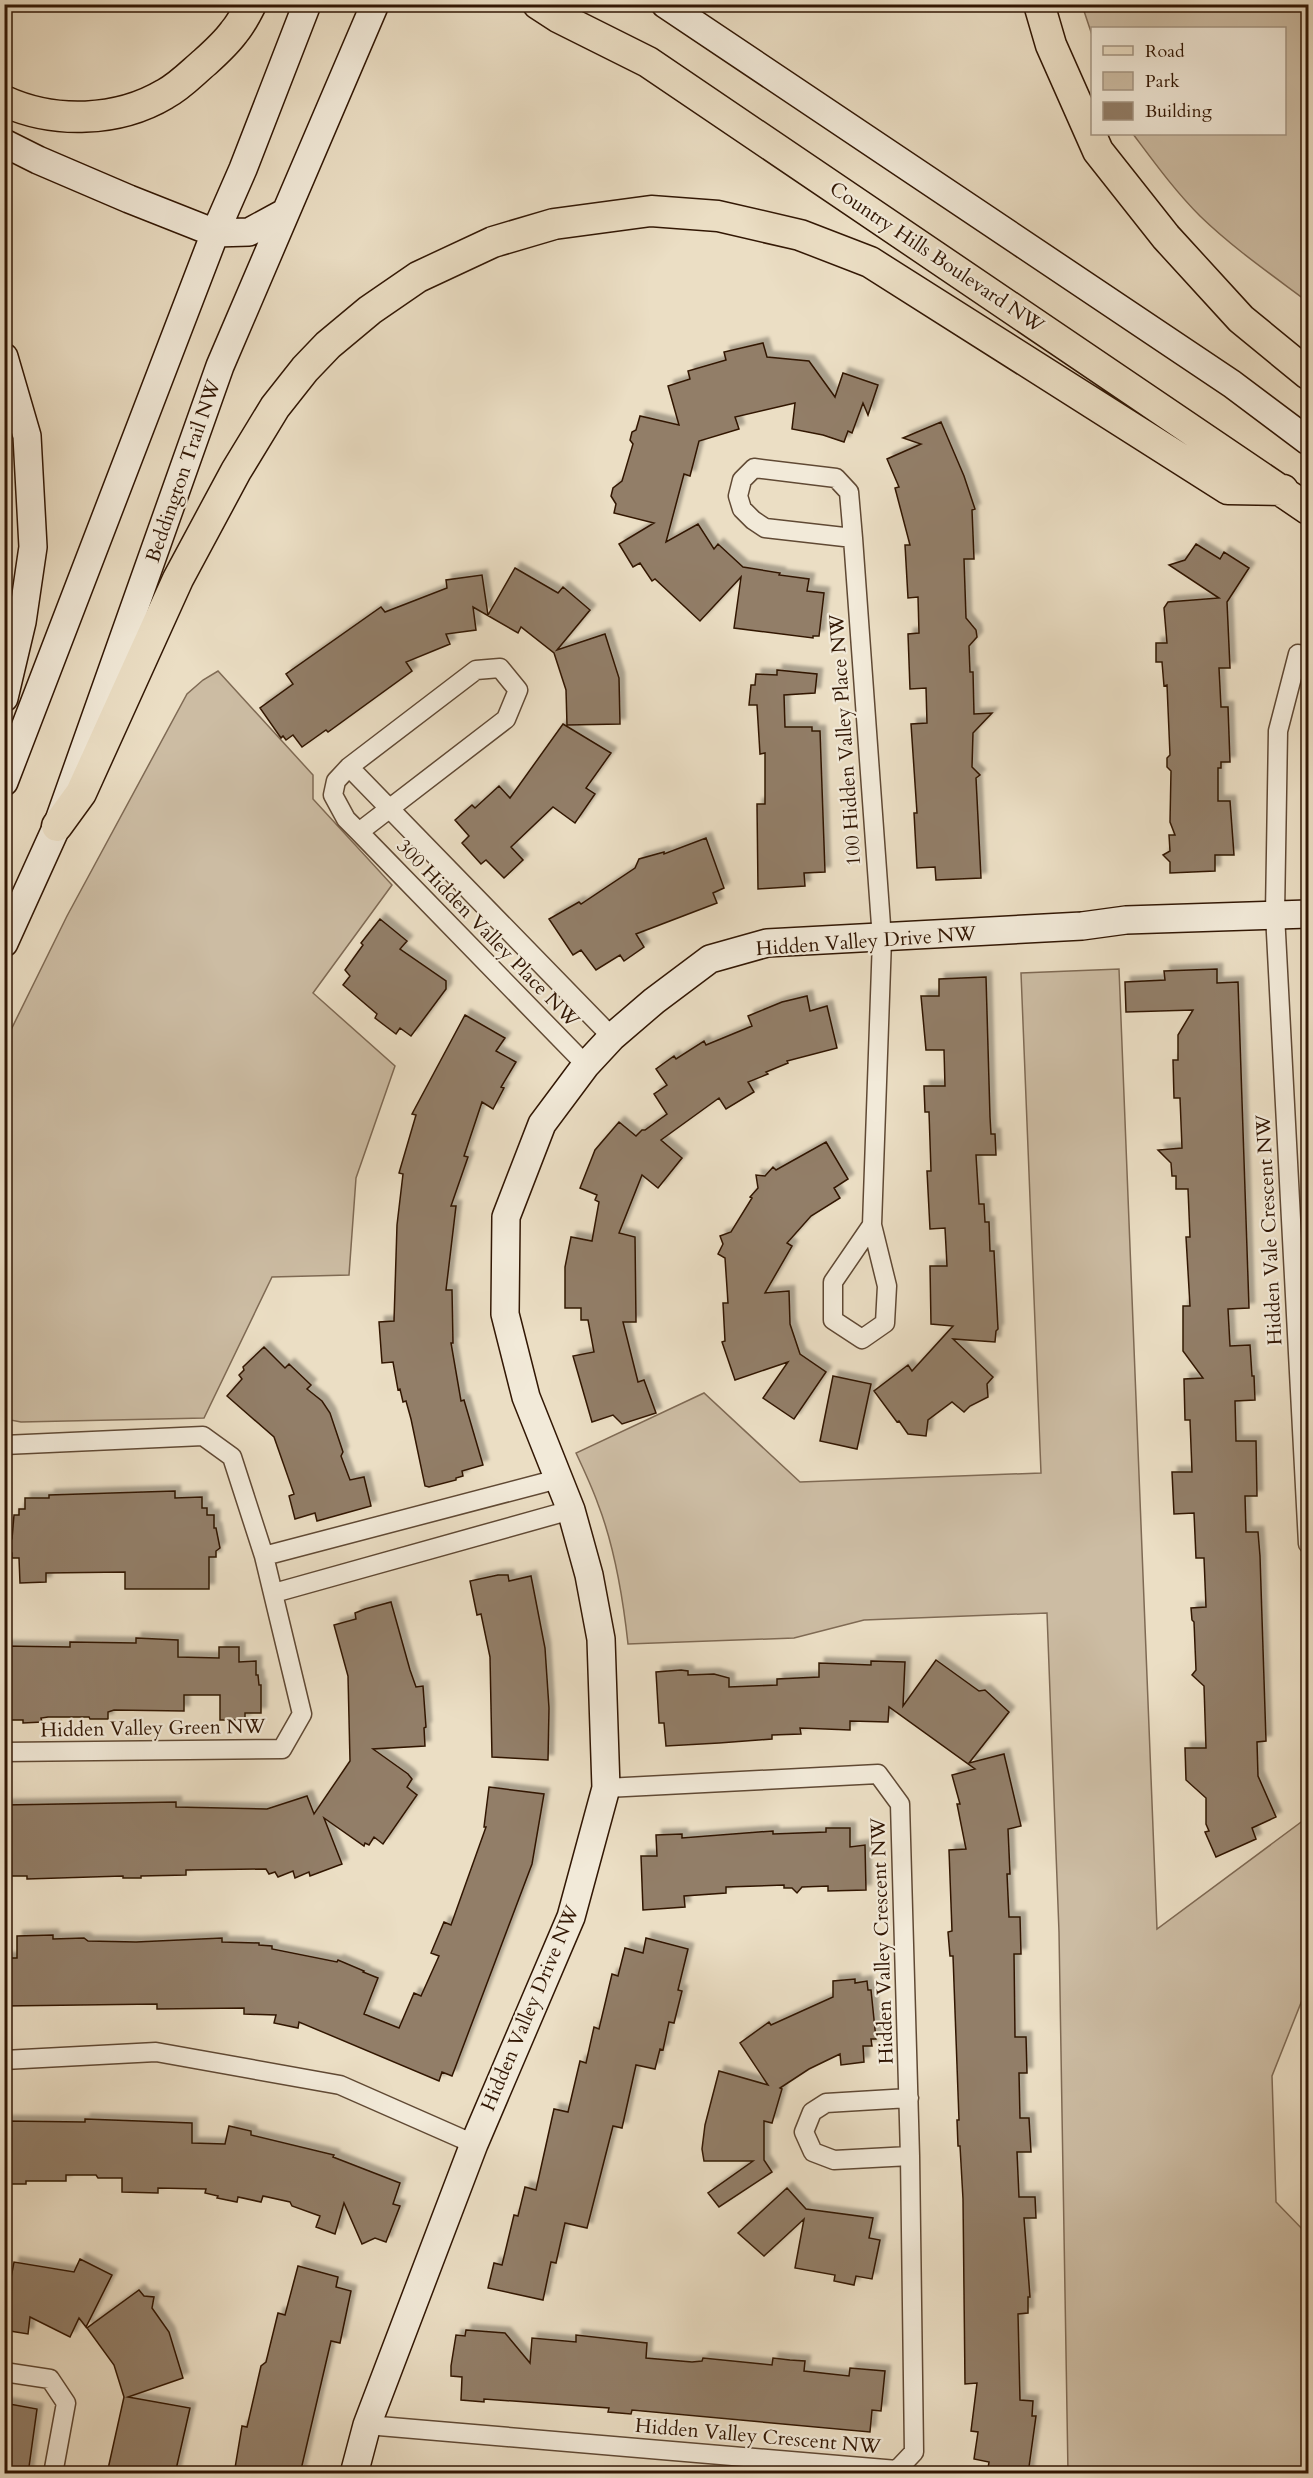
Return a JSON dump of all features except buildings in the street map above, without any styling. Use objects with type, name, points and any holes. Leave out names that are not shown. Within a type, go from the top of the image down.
[{"type":"main road","points":[[4,100],[20,108],[67,117],[101,115],[130,109],[165,94],[187,78],[234,33],[251,4]]},
{"type":"main road","points":[[4,782],[215,233],[243,169],[307,4]]},
{"type":"main road","name":"Beddington Trail NW","points":[[4,943],[57,826],[220,366],[375,4]]},
{"type":"main road","points":[[538,4],[558,17],[648,62]]},
{"type":"main road","name":"Country Hills Boulevard NW","points":[[566,4],[648,62],[1308,509]]},
{"type":"main road","points":[[665,4],[1232,384],[1308,441]]},
{"type":"main road","points":[[1040,4],[1051,45],[1098,151],[1166,237],[1241,319],[1308,374]]},
{"type":"main road","points":[[4,143],[89,182],[215,233],[249,232],[284,213]]},
{"type":"main road","points":[[57,826],[81,793],[177,579],[236,471],[275,407],[305,369],[328,345],[370,310],[418,277],[493,242],[554,224],[651,211],[718,216],[800,236],[870,262],[1228,489],[1283,490]]},
{"type":"main road","points":[[4,357],[27,436],[33,547],[21,622],[4,698]]},
{"type":"main road","name":"Hidden Valley Drive NW","points":[[354,2474],[367,2425],[474,2144],[571,1917],[606,1788],[601,1639],[589,1575],[571,1510],[526,1397],[505,1314],[506,1217],[542,1124],[586,1065],[612,1037],[654,1001],[710,959],[767,944],[882,939],[1126,921],[1308,914]]},
{"type":"street","name":"100 Hidden Valley Place NW","points":[[853,538],[765,528],[742,509],[738,496],[742,480],[754,468],[836,478],[849,492],[853,538],[882,939],[872,1225],[887,1286],[885,1323],[862,1339],[833,1320],[833,1282],[872,1225]]},
{"type":"street","name":"Hidden Vale Crescent NW","points":[[1298,654],[1278,731],[1275,914],[1308,1544]]},
{"type":"street","name":"300 Hidden Valley Place NW","points":[[358,832],[506,719],[518,690],[500,668],[476,670],[350,767],[336,781],[333,795],[346,819],[358,832],[586,1065]]},
{"type":"street","name":"300 Hidden Valley Place NW","points":[[350,767],[612,1037]]},
{"type":"street","name":"Hidden Valley Green NW","points":[[4,1445],[203,1436],[232,1457],[264,1556],[302,1714],[282,1749],[4,1752]]},
{"type":"street","points":[[264,1556],[558,1479]]},
{"type":"street","points":[[274,1593],[571,1510]]},
{"type":"street","name":"Hidden Valley Crescent NW","points":[[367,2425],[897,2470],[914,2452],[909,2098],[900,1803],[878,1774],[606,1788]]},
{"type":"street","points":[[4,2060],[156,2052],[260,2070],[340,2085],[474,2144]]},
{"type":"street","points":[[909,2098],[826,2103],[812,2112],[804,2132],[813,2152],[834,2160],[910,2156]]},
{"type":"street","points":[[4,2372],[50,2379],[66,2403],[53,2474]]},
{"type":"green space","points":[[1082,5],[1308,5],[1308,302],[1239,250],[1200,216],[1173,186],[1134,135],[1286,135],[1286,27],[1091,27],[1091,32]]},
{"type":"green space","points":[[218,671],[313,775],[313,799],[392,885],[313,993],[395,1066],[356,1178],[349,1275],[272,1277],[204,1418],[21,1422],[5,1419],[5,1042],[67,916],[187,694]]},
{"type":"green space","points":[[1119,969],[1157,1929],[1308,1817],[1308,1985],[1272,2076],[1276,2202],[1308,2235],[1308,2473],[1068,2473],[1059,1932],[1047,1613],[864,1620],[794,1638],[628,1644],[614,1556],[596,1498],[576,1453],[704,1393],[800,1482],[1041,1473],[1021,973]]}]
